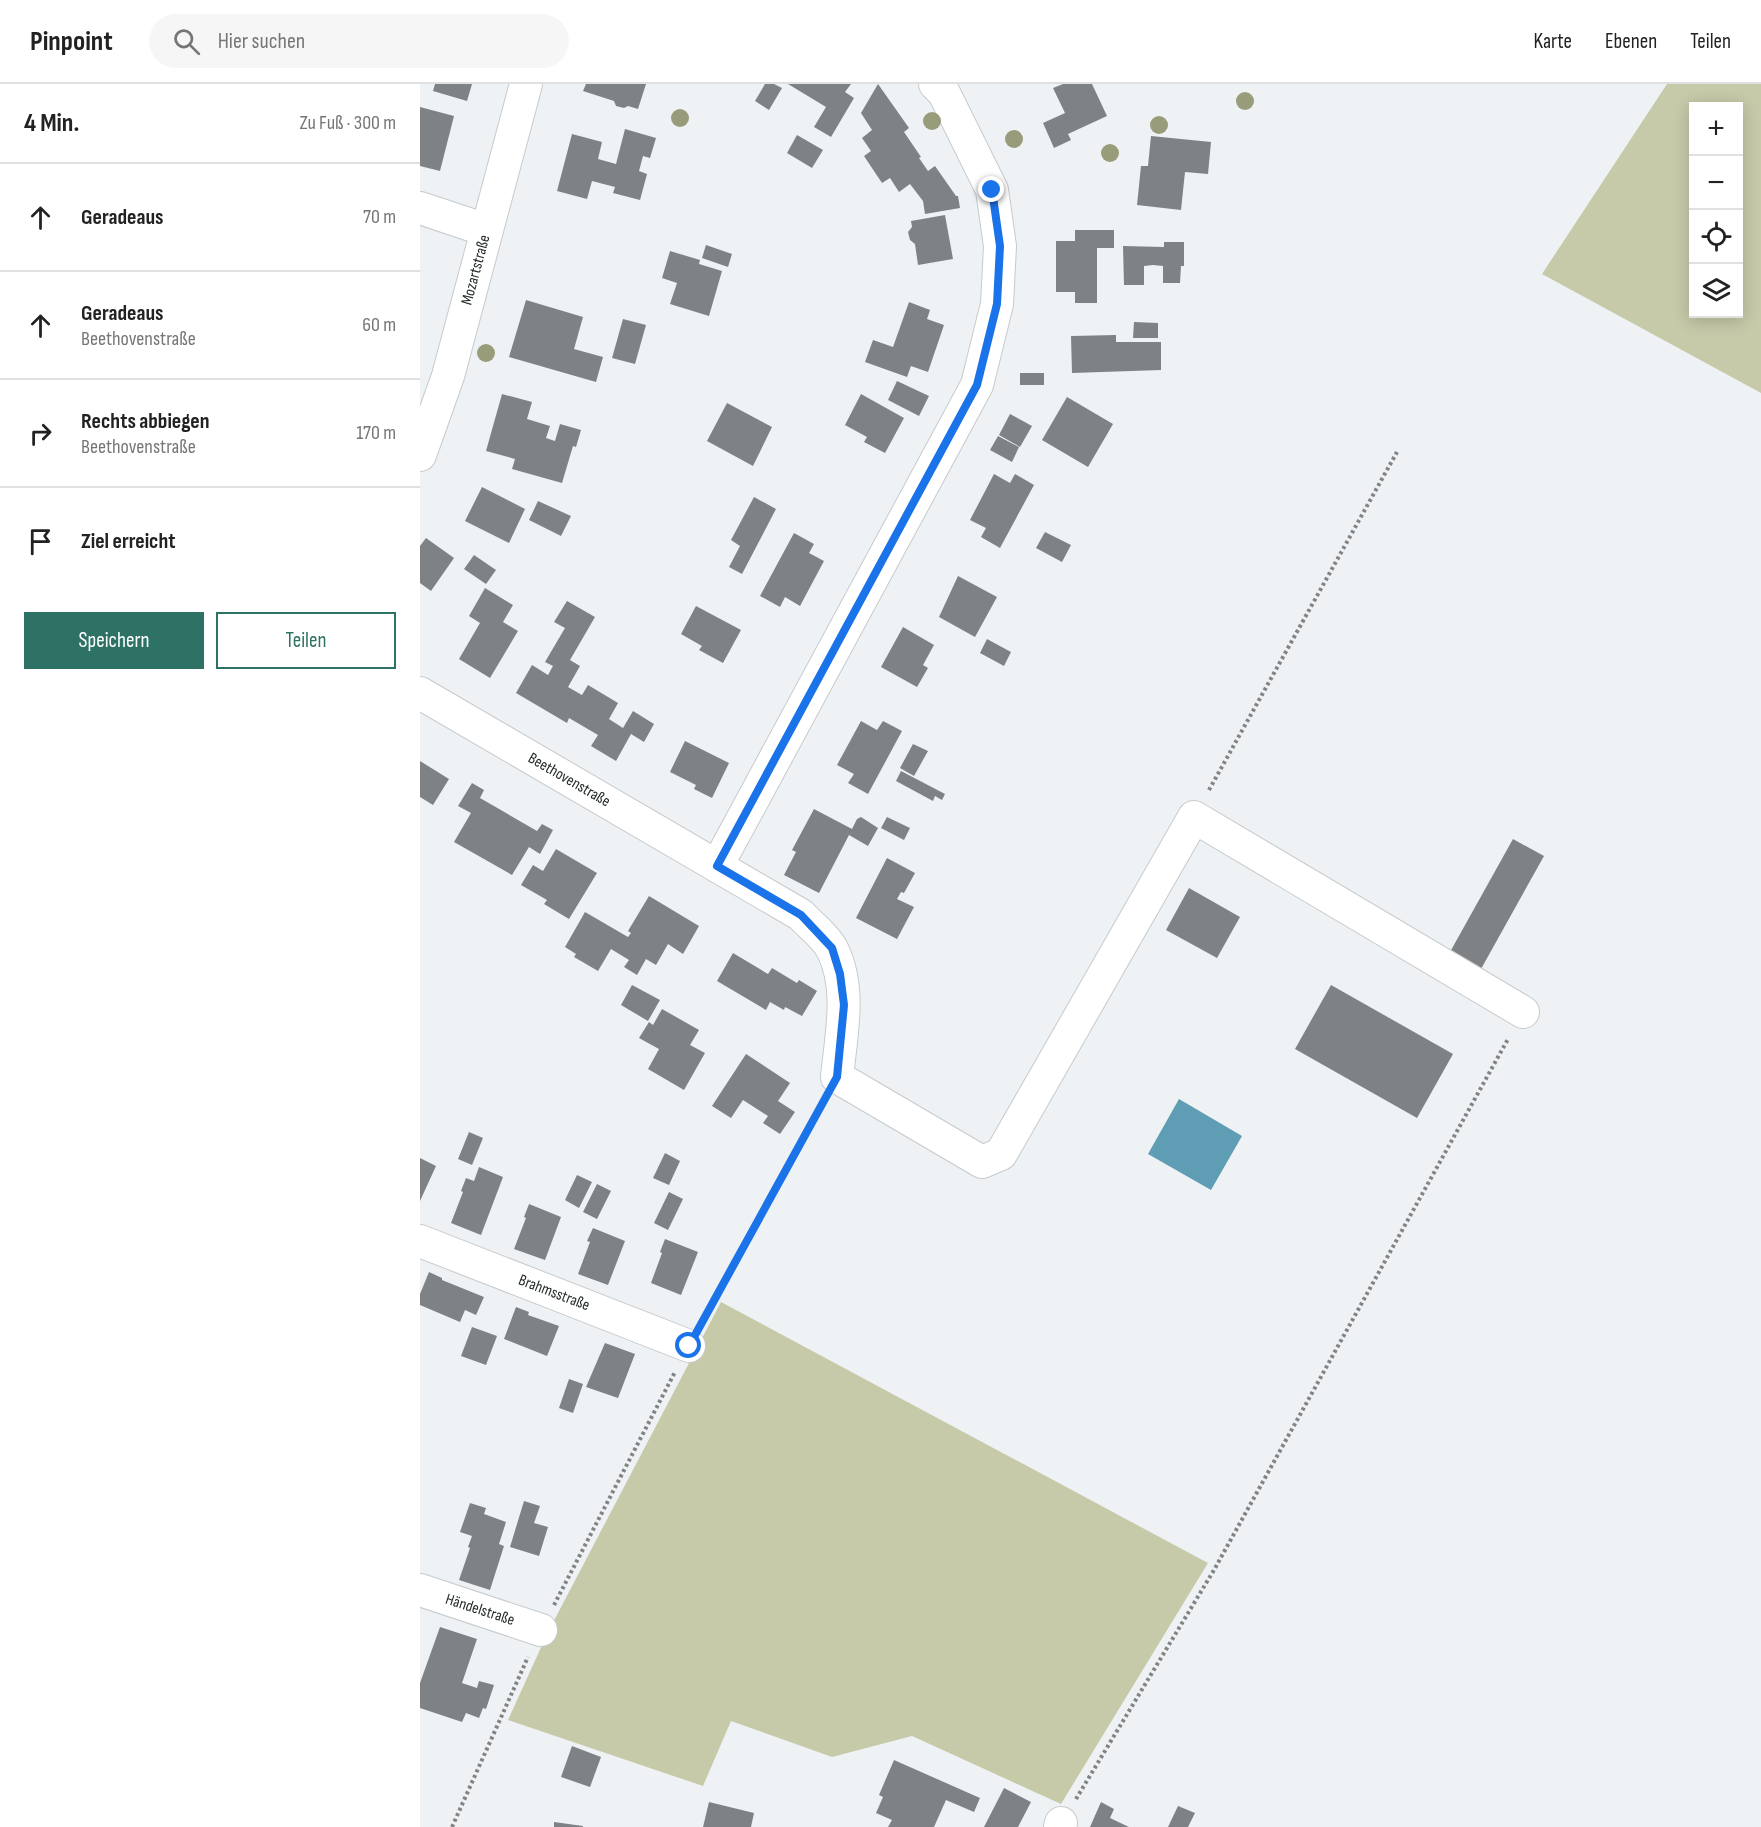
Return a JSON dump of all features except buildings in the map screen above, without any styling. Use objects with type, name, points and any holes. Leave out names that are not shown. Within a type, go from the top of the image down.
[{"type":"street","name":"Mozartstraße","points":[[420,455],[448,376],[526,84]]},
{"type":"street","points":[[717,866],[977,385],[997,304],[1000,246],[992,190],[948,87]]},
{"type":"street","points":[[420,208],[486,230]]},
{"type":"street","name":"Beethovenstraße","points":[[420,693],[801,915],[832,948],[840,974],[844,1005],[837,1077]]},
{"type":"street","points":[[837,1077],[982,1162],[1001,1154],[1194,817],[1523,1012]]},
{"type":"street","name":"Brahmsstraße","points":[[420,1241],[689,1346]]},
{"type":"street","name":"Händelstraße","points":[[420,1590],[541,1630]]},
{"type":"path","points":[[1194,817],[1397,452]]},
{"type":"path","points":[[1060,1825],[1214,1570],[1523,1012]]},
{"type":"path","points":[[452,1827],[541,1630],[689,1346],[837,1077]]},
{"type":"green space","points":[[1667,84],[1761,84],[1761,393],[1542,274]]},
{"type":"green space","points":[[721,1302],[1208,1563],[1061,1804],[912,1736],[832,1757],[731,1721],[703,1786],[508,1720],[548,1632]]},
{"type":"water","points":[[1179,1099],[1242,1136],[1211,1190],[1148,1154]]},
{"type":"route","points":[[689,1346],[837,1077],[844,1005],[840,974],[832,948],[801,915],[717,866],[977,385],[997,304],[1000,246],[992,190]]}]
